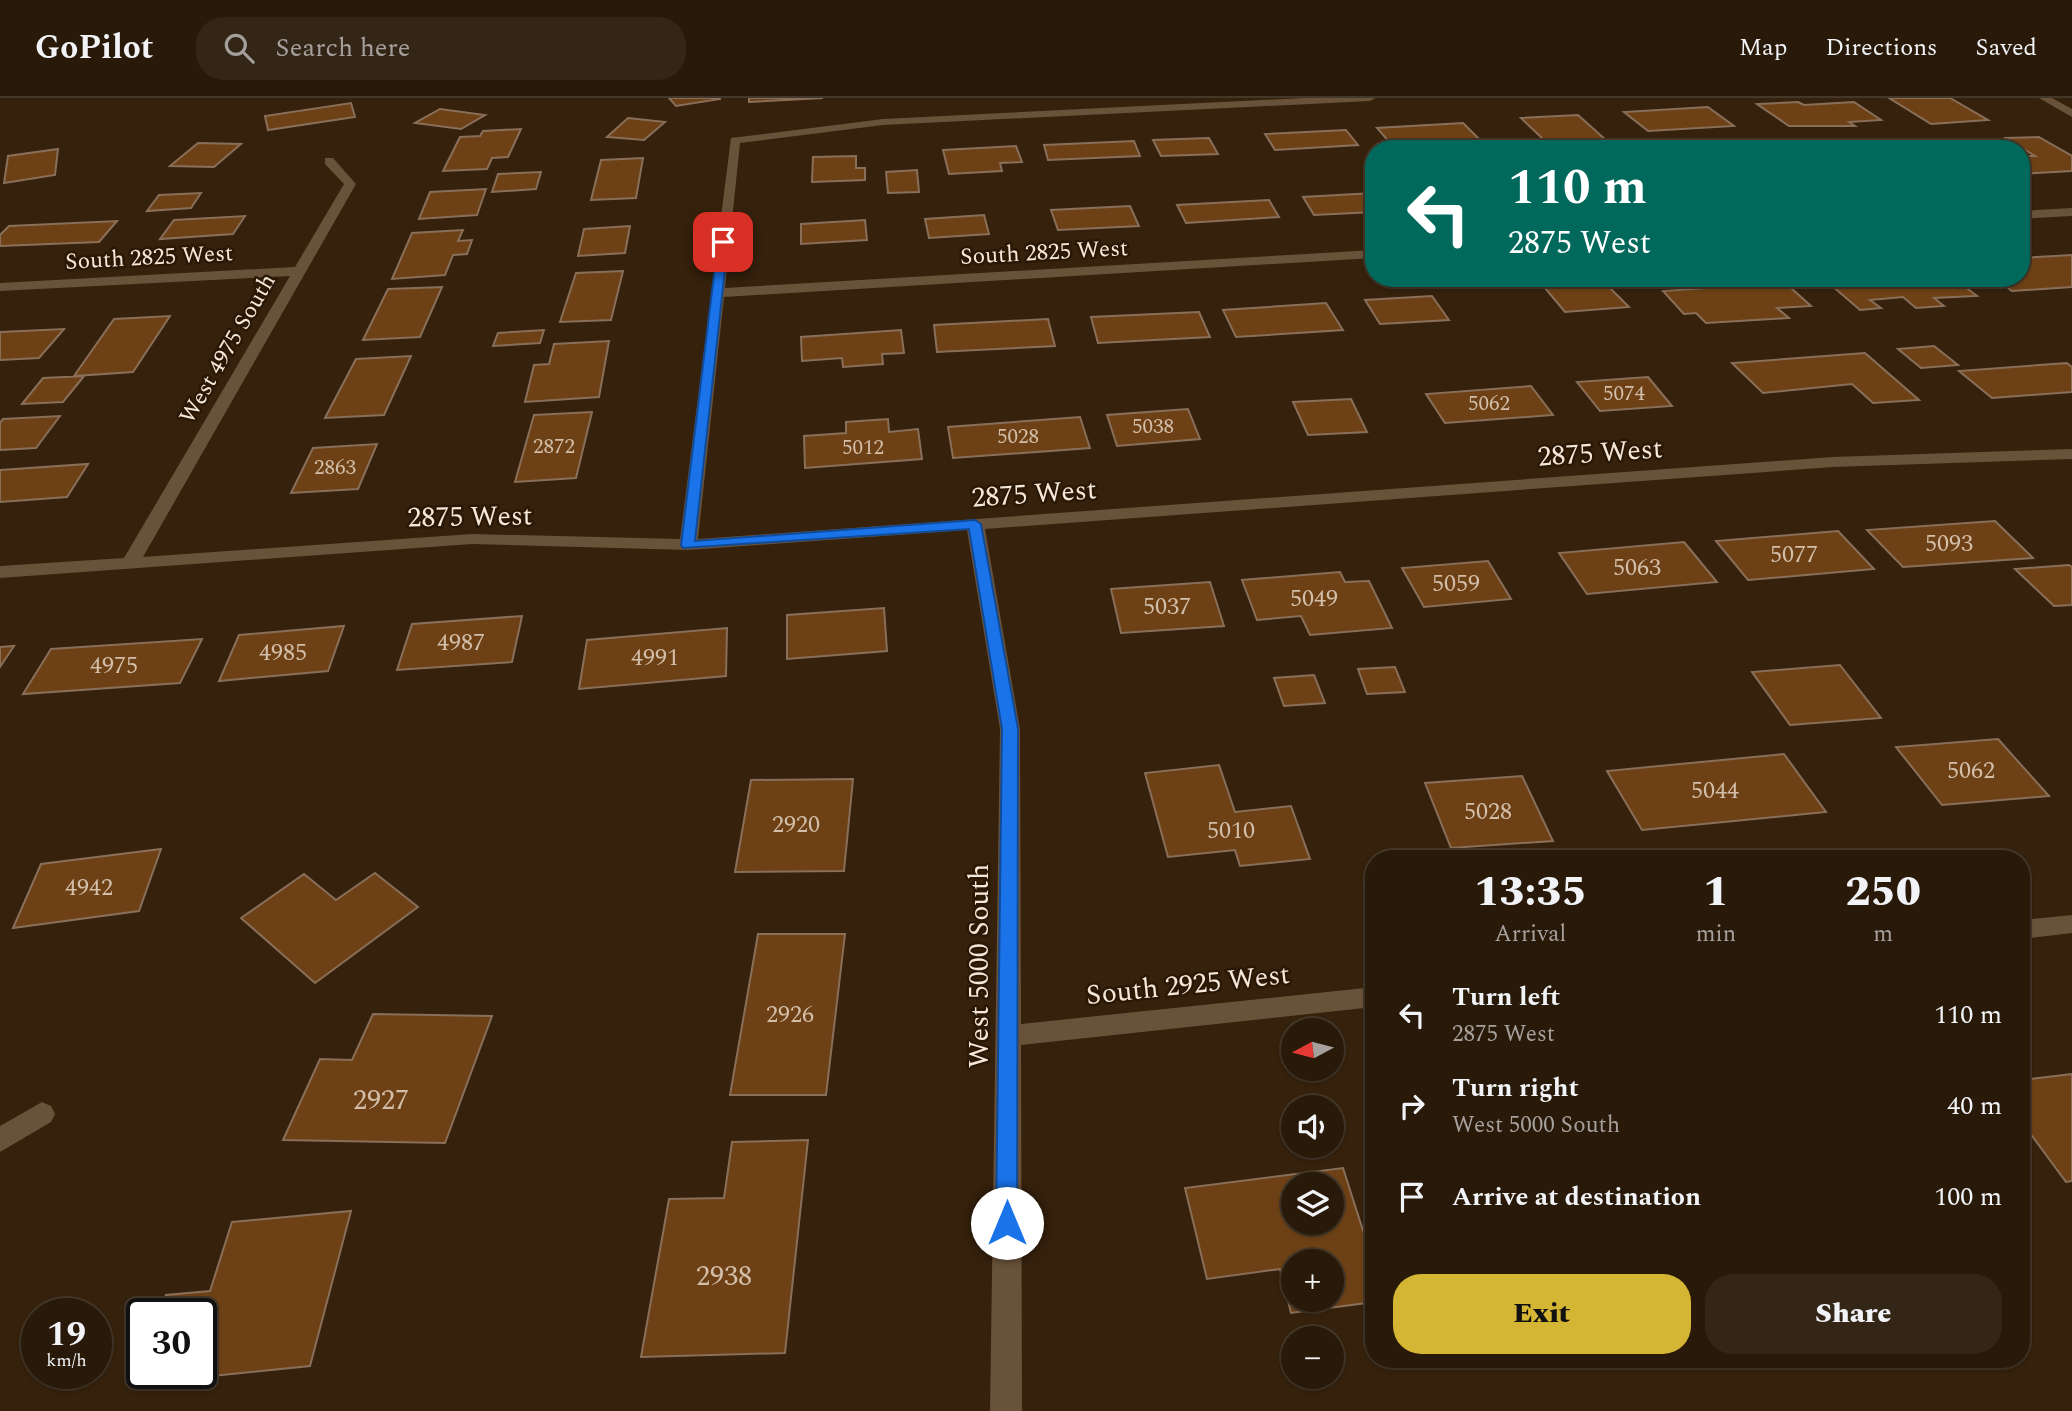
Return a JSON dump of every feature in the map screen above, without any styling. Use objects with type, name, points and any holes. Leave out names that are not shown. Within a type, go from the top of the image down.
[{"type":"street","points":[[688,545],[735,140],[883,122],[1370,98]]},
{"type":"street","points":[[2044,98],[2072,114]]},
{"type":"street","name":"West 4975 South","points":[[130,563],[350,184],[329,161]]},
{"type":"street","points":[[2030,214],[2072,212]]},
{"type":"street","name":"South 2825 West","points":[[717,293],[1365,255]]},
{"type":"street","name":"South 2825 West","points":[[0,287],[300,271]]},
{"type":"street","name":"2875 West","points":[[0,572],[472,539],[688,545],[1819,463],[2072,454]]},
{"type":"street","name":"West 5000 South","points":[[975,524],[1010,729],[1006,1411]]},
{"type":"street","points":[[2030,929],[2072,924]]},
{"type":"street","name":"South 2925 West","points":[[1008,1036],[1365,998]]},
{"type":"street","points":[[0,1140],[42,1114]]},
{"type":"building","points":[[669,98],[720,98],[720,99],[676,106]]},
{"type":"building","points":[[749,98],[823,98],[749,102]]},
{"type":"building","points":[[1889,98],[1950,98],[1988,120],[1931,124]]},
{"type":"building","points":[[1798,102],[1804,105],[1854,102],[1881,120],[1849,122],[1855,126],[1789,126],[1757,104]]},
{"type":"building","points":[[351,103],[355,117],[268,130],[265,116]]},
{"type":"building","points":[[1708,107],[1734,126],[1648,131],[1624,112]]},
{"type":"building","points":[[440,109],[485,115],[461,129],[415,123]]},
{"type":"building","points":[[1578,115],[1606,140],[1544,140],[1521,118]]},
{"type":"building","points":[[628,118],[665,122],[644,140],[607,137]]},
{"type":"building","points":[[1463,123],[1479,139],[1388,140],[1377,128]]},
{"type":"building","points":[[521,129],[508,157],[492,158],[487,169],[443,171],[460,137],[480,136],[483,131]]},
{"type":"building","points":[[1346,130],[1358,145],[1275,150],[1265,134]]},
{"type":"building","points":[[2039,137],[2072,156],[2072,171],[2030,173],[2030,156],[2035,156],[2030,153],[2030,140],[2006,138]]},
{"type":"building","points":[[1209,138],[1218,154],[1161,156],[1153,140]]},
{"type":"building","points":[[1134,141],[1140,156],[1048,160],[1044,145]]},
{"type":"building","points":[[198,143],[241,144],[214,167],[170,166]]},
{"type":"building","points":[[1016,146],[1022,162],[1000,163],[1002,171],[949,174],[943,150]]},
{"type":"building","points":[[58,149],[55,175],[4,183],[8,156]]},
{"type":"building","points":[[856,156],[856,168],[865,168],[865,180],[812,182],[813,157]]},
{"type":"building","points":[[643,158],[636,198],[591,200],[601,160]]},
{"type":"building","points":[[917,170],[919,192],[888,193],[886,172]]},
{"type":"building","points":[[541,172],[536,189],[492,192],[498,174]]},
{"type":"building","points":[[486,189],[477,215],[419,219],[430,192]]},
{"type":"building","points":[[201,193],[191,208],[147,211],[159,195]]},
{"type":"building","points":[[1365,194],[1365,212],[1314,215],[1303,197]]},
{"type":"building","points":[[1269,200],[1279,217],[1186,223],[1177,205]]},
{"type":"building","points":[[1130,206],[1139,226],[1058,230],[1051,210]]},
{"type":"building","points":[[984,215],[989,234],[929,238],[925,219]]},
{"type":"building","points":[[245,216],[233,234],[160,239],[174,220]]},
{"type":"building","points":[[865,220],[867,240],[801,244],[801,224]]},
{"type":"building","points":[[117,221],[99,242],[0,246],[0,235],[9,226]]},
{"type":"building","points":[[630,226],[625,253],[578,256],[584,229]]},
{"type":"building","points":[[463,230],[458,241],[472,240],[467,254],[453,255],[445,275],[392,279],[412,233]]},
{"type":"building","points":[[2072,255],[2072,287],[2012,291],[2007,287],[2030,287],[2030,257]]},
{"type":"building","points":[[623,271],[611,320],[560,322],[576,273]]},
{"type":"building","points":[[442,287],[420,337],[363,340],[388,289]]},
{"type":"building","points":[[1609,287],[1629,307],[1565,312],[1545,288]]},
{"type":"building","points":[[1790,287],[1811,306],[1777,308],[1789,318],[1706,323],[1696,313],[1684,314],[1663,291]]},
{"type":"building","points":[[1833,287],[1965,287],[1977,296],[1934,298],[1944,306],[1916,308],[1903,297],[1870,300],[1881,308],[1860,310]]},
{"type":"building","points":[[1432,296],[1449,320],[1380,324],[1365,300]]},
{"type":"building","points":[[1326,303],[1343,330],[1236,337],[1223,310]]},
{"type":"building","points":[[1199,312],[1210,337],[1098,343],[1091,317]]},
{"type":"building","points":[[170,316],[133,372],[74,376],[114,319]]},
{"type":"building","points":[[1048,319],[1055,346],[937,352],[934,325]]},
{"type":"building","points":[[64,329],[39,358],[0,360],[0,332]]},
{"type":"building","points":[[544,330],[540,343],[493,346],[498,333]]},
{"type":"building","points":[[901,330],[904,353],[882,354],[883,364],[843,367],[842,358],[802,361],[801,337]]},
{"type":"building","points":[[609,341],[599,397],[525,402],[534,365],[549,364],[554,344]]},
{"type":"building","points":[[1934,346],[1958,365],[1921,368],[1898,349]]},
{"type":"building","points":[[1865,353],[1919,400],[1873,403],[1852,384],[1763,393],[1732,363]]},
{"type":"building","points":[[411,356],[384,415],[325,418],[356,359]]},
{"type":"building","points":[[2067,363],[2072,367],[2072,392],[1992,398],[1959,371]]},
{"type":"building","points":[[84,376],[63,402],[22,404],[43,378]]},
{"type":"building","points":[[1648,377],[1672,406],[1600,411],[1577,382]]},
{"type":"building","points":[[1531,386],[1553,415],[1445,423],[1426,394]]},
{"type":"building","points":[[1351,399],[1367,432],[1308,435],[1293,402]]},
{"type":"building","points":[[1188,409],[1200,439],[1117,446],[1107,415]]},
{"type":"building","points":[[592,412],[576,478],[515,482],[534,415]]},
{"type":"building","points":[[60,416],[36,448],[0,450],[0,423],[3,419]]},
{"type":"building","points":[[1080,417],[1090,448],[953,458],[948,427]]},
{"type":"building","points":[[888,419],[889,432],[918,429],[922,459],[805,468],[804,436],[846,433],[846,422]]},
{"type":"building","points":[[377,444],[358,489],[291,493],[313,448]]},
{"type":"building","points":[[88,464],[67,497],[0,502],[0,470]]},
{"type":"building","points":[[1995,521],[2033,558],[1903,567],[1867,530]]},
{"type":"building","points":[[1838,531],[1874,569],[1748,580],[1716,541]]},
{"type":"building","points":[[1684,542],[1717,582],[1587,594],[1559,553]]},
{"type":"building","points":[[1488,561],[1511,599],[1424,607],[1402,568]]},
{"type":"building","points":[[2069,565],[2072,567],[2072,605],[2054,606],[2015,569]]},
{"type":"building","points":[[1340,572],[1345,582],[1369,581],[1392,628],[1310,635],[1301,616],[1257,620],[1242,580]]},
{"type":"building","points":[[1210,582],[1224,626],[1121,633],[1111,589]]},
{"type":"building","points":[[884,608],[887,651],[787,659],[787,615]]},
{"type":"building","points":[[522,616],[512,662],[397,670],[412,624]]},
{"type":"building","points":[[344,626],[328,671],[219,681],[239,635]]},
{"type":"building","points":[[727,628],[726,676],[579,689],[587,640]]},
{"type":"building","points":[[202,639],[180,683],[23,694],[51,649]]},
{"type":"building","points":[[14,646],[0,667],[0,647]]},
{"type":"building","points":[[1840,665],[1881,718],[1790,725],[1752,672]]},
{"type":"building","points":[[1395,667],[1405,692],[1367,694],[1358,669]]},
{"type":"building","points":[[1314,675],[1325,703],[1284,706],[1274,678]]},
{"type":"building","points":[[1998,739],[2049,796],[1942,805],[1896,747]]},
{"type":"building","points":[[1784,754],[1826,812],[1642,830],[1607,771]]},
{"type":"building","points":[[1219,765],[1235,812],[1291,806],[1310,859],[1240,866],[1235,850],[1168,857],[1145,773]]},
{"type":"building","points":[[1522,776],[1553,841],[1451,848],[1425,783]]},
{"type":"building","points":[[853,779],[844,871],[735,872],[751,780]]},
{"type":"building","points":[[161,849],[139,911],[13,928],[41,864]]},
{"type":"building","points":[[375,873],[418,907],[315,983],[241,918],[304,874],[336,900]]},
{"type":"building","points":[[758,934],[845,934],[826,1095],[730,1095]]},
{"type":"building","points":[[373,1014],[492,1016],[445,1143],[283,1140],[320,1059],[352,1060]]},
{"type":"building","points":[[2072,1074],[2072,1181],[2066,1182],[2030,1133],[2030,1079]]},
{"type":"building","points":[[808,1140],[785,1353],[641,1357],[669,1199],[724,1198],[732,1142]]},
{"type":"building","points":[[1343,1168],[1365,1237],[1365,1303],[1344,1306],[1344,1249],[1281,1249],[1281,1273],[1280,1269],[1207,1279],[1185,1188],[1281,1176],[1281,1235],[1344,1235],[1344,1172],[1311,1172]]},
{"type":"building","points":[[351,1211],[310,1366],[217,1375],[217,1298],[165,1298],[166,1295],[210,1291],[232,1222]]},
{"type":"route","points":[[723,242],[688,545],[975,524],[1010,729],[1007,1223]]}]
